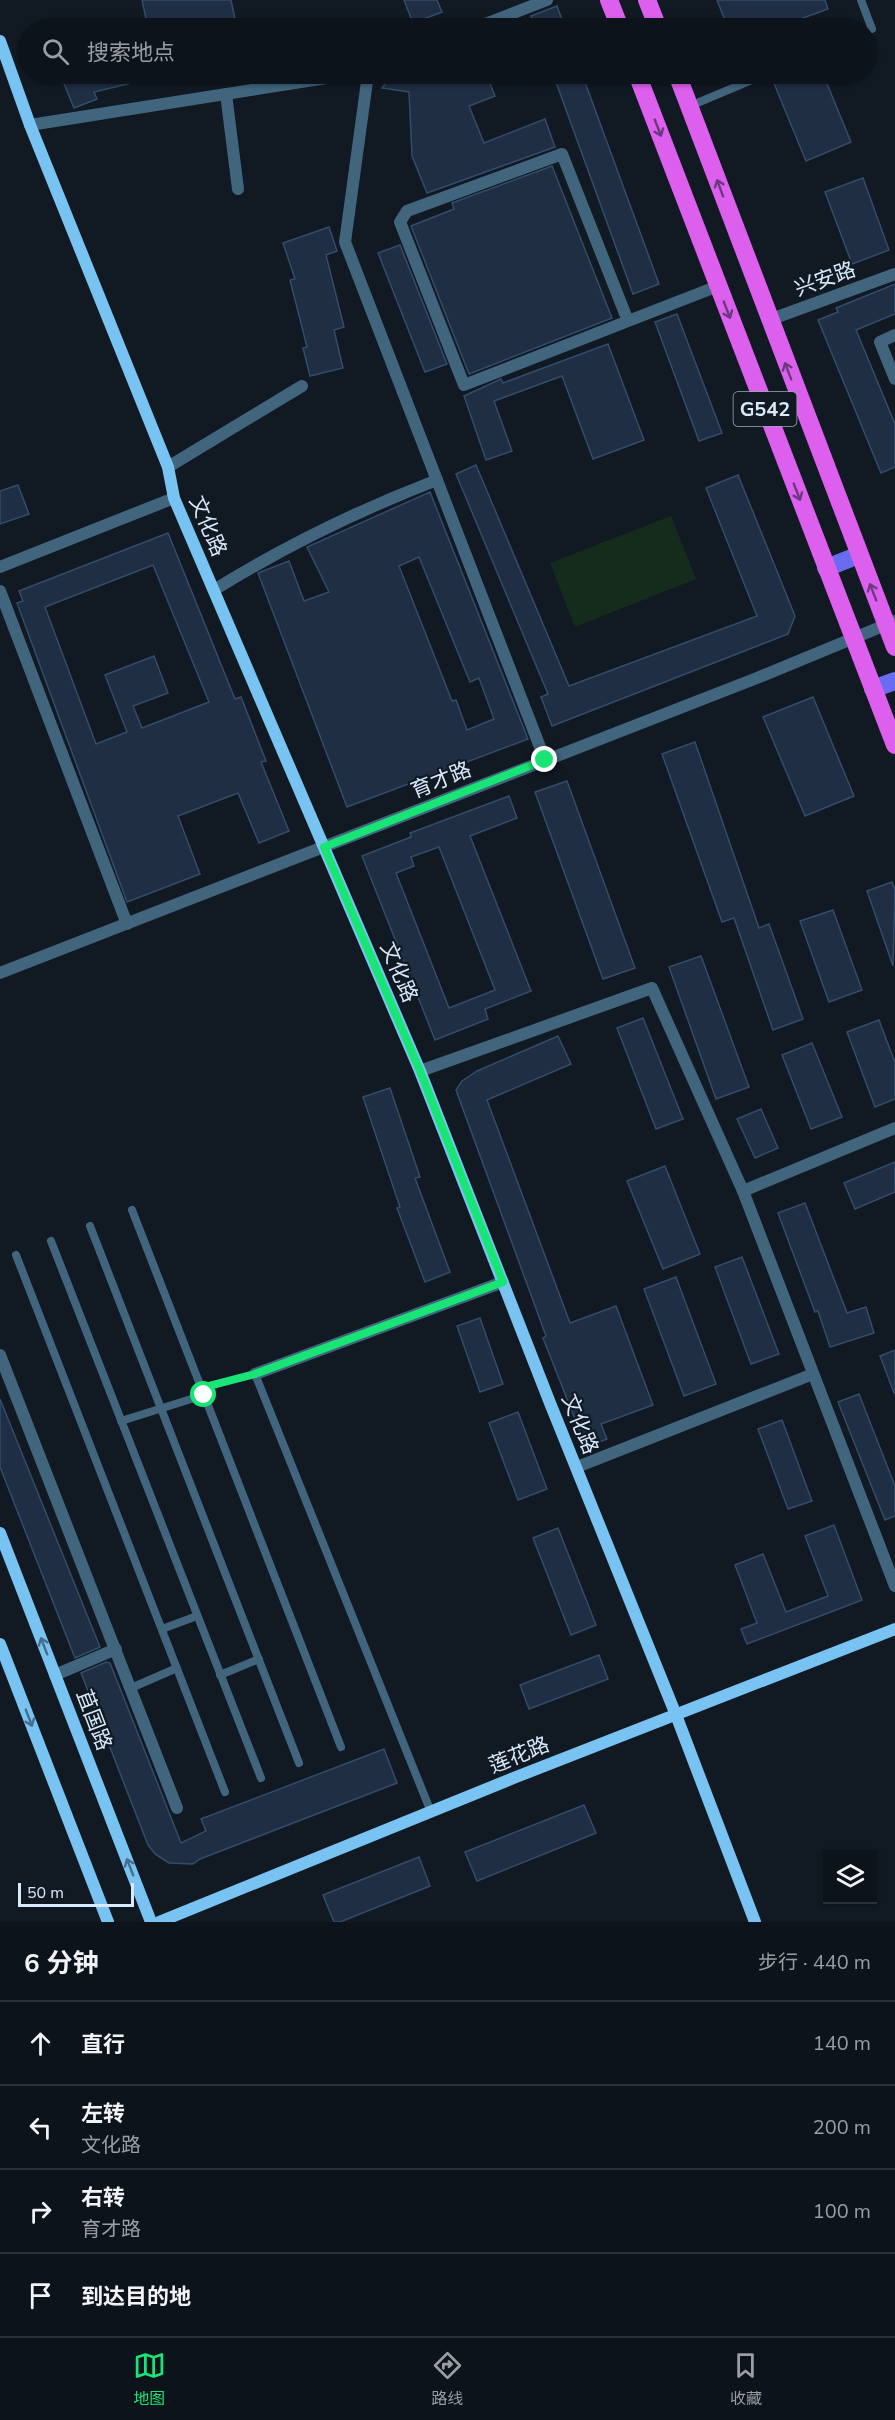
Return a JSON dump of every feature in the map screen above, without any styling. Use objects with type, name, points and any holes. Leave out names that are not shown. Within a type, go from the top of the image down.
[{"type":"highway","points":[[609,0],[616,18]]},
{"type":"highway","points":[[647,0],[654,18]]},
{"type":"highway","name":"G542","points":[[641,84],[895,745]]},
{"type":"highway","name":"G542","points":[[681,84],[859,555],[890,623],[895,647]]},
{"type":"main road","points":[[826,568],[859,555]]},
{"type":"main road","points":[[873,689],[895,681]]},
{"type":"street","points":[[501,18],[547,0]]},
{"type":"street","name":"文化路","points":[[0,41],[30,125],[168,467],[174,498],[420,1071],[676,1715],[755,1922]]},
{"type":"street","points":[[30,125],[286,84]]},
{"type":"street","points":[[367,84],[345,242],[545,760]]},
{"type":"street","points":[[226,93],[238,189]]},
{"type":"street","points":[[628,321],[562,154],[406,211],[400,222],[464,385],[718,286]]},
{"type":"street","name":"兴安路","points":[[769,320],[895,274]]},
{"type":"street","points":[[895,335],[880,342],[895,379]]},
{"type":"street","points":[[168,467],[302,386]]},
{"type":"street","points":[[214,590],[322,529],[437,480]]},
{"type":"street","points":[[0,567],[174,498]]},
{"type":"street","points":[[0,591],[127,924]]},
{"type":"street","name":"育才路","points":[[0,973],[890,623]]},
{"type":"street","points":[[420,1071],[652,988],[743,1191],[895,1586]]},
{"type":"street","points":[[743,1191],[895,1128]]},
{"type":"street","points":[[255,1374],[503,1282]]},
{"type":"street","points":[[0,1355],[177,1808]]},
{"type":"street","points":[[577,1467],[813,1374]]},
{"type":"street","name":"苴国路","points":[[0,1533],[151,1922]]},
{"type":"street","name":"莲花路","points":[[159,1922],[895,1629]]},
{"type":"street","points":[[0,1644],[108,1922]]},
{"type":"street","points":[[55,1675],[116,1649]]},
{"type":"lane","points":[[861,0],[868,18]]},
{"type":"lane","points":[[690,106],[742,84]]},
{"type":"lane","points":[[132,1210],[341,1747]]},
{"type":"lane","points":[[90,1226],[299,1763]]},
{"type":"lane","points":[[51,1241],[261,1778]]},
{"type":"lane","points":[[16,1255],[225,1792]]},
{"type":"lane","points":[[121,1421],[255,1374],[431,1812]]},
{"type":"lane","points":[[162,1629],[197,1616]]},
{"type":"lane","points":[[220,1675],[259,1659]]},
{"type":"lane","points":[[131,1688],[177,1668]]},
{"type":"green space","points":[[671,516],[696,579],[575,627],[550,563]]},
{"type":"building","points":[[142,0],[231,0],[235,18],[146,18]]},
{"type":"building","points":[[404,0],[437,0],[442,12],[426,18],[411,18]]},
{"type":"building","points":[[717,0],[825,0],[828,9],[803,18],[724,18]]},
{"type":"building","points":[[557,6],[561,18],[532,18],[531,16]]},
{"type":"building","points":[[64,84],[128,84],[94,92],[97,99],[74,108]]},
{"type":"building","points":[[385,84],[490,84],[495,96],[469,106],[484,143],[545,119],[555,147],[427,193],[412,156],[409,92],[382,88]]},
{"type":"building","points":[[557,84],[586,84],[659,284],[633,294]]},
{"type":"building","points":[[774,84],[827,84],[851,142],[806,161]]},
{"type":"building","points":[[552,166],[612,318],[469,374],[411,226],[454,209],[452,203]]},
{"type":"building","points":[[863,178],[889,250],[852,264],[825,192]]},
{"type":"building","points":[[329,227],[337,251],[326,255],[344,327],[334,330],[343,368],[310,376],[303,348],[307,347],[290,280],[295,279],[283,243]]},
{"type":"building","points":[[400,245],[447,364],[425,372],[378,253]]},
{"type":"building","points":[[895,284],[895,314],[856,330],[895,424],[895,467],[881,473],[818,320],[838,312],[836,308]]},
{"type":"building","points":[[677,314],[722,433],[699,441],[655,322]]},
{"type":"building","points":[[608,344],[644,440],[593,459],[562,376],[494,401],[512,451],[486,460],[464,396],[501,379],[503,383]]},
{"type":"building","points":[[476,465],[569,686],[757,616],[706,488],[738,475],[795,616],[788,634],[552,726],[541,697],[548,694],[456,474]]},
{"type":"building","points":[[18,485],[29,514],[0,524],[0,491]]},
{"type":"building","points":[[430,492],[528,739],[347,807],[258,573],[289,561],[304,601],[329,592],[307,547]],"holes":[[[419,557],[470,682],[479,678],[494,719],[467,730],[456,700],[452,701],[399,566]]]},
{"type":"building","points":[[168,533],[235,699],[241,697],[266,761],[261,762],[289,831],[259,843],[238,793],[178,816],[200,874],[127,902],[17,603],[23,601],[19,591]],"holes":[[[153,565],[209,702],[142,728],[133,706],[168,693],[154,656],[105,675],[127,732],[96,744],[45,607]]]},
{"type":"building","points":[[813,697],[854,796],[805,816],[763,717]]},
{"type":"building","points":[[695,742],[759,928],[769,924],[803,1019],[773,1030],[734,918],[722,922],[662,754]]},
{"type":"building","points":[[567,781],[635,968],[603,979],[535,792]]},
{"type":"building","points":[[509,796],[517,818],[470,836],[531,991],[485,1009],[488,1019],[435,1040],[362,856],[411,837],[410,833]],"holes":[[[439,847],[495,990],[449,1008],[396,873],[414,866],[411,857]]]},
{"type":"building","points":[[892,882],[895,890],[893,966],[867,891]]},
{"type":"building","points":[[833,910],[862,990],[829,1002],[800,921]]},
{"type":"building","points":[[701,956],[749,1087],[716,1099],[669,967]]},
{"type":"building","points":[[643,1018],[683,1119],[656,1129],[617,1028]]},
{"type":"building","points":[[879,1020],[895,1063],[895,1099],[875,1107],[847,1032]]},
{"type":"building","points":[[558,1036],[571,1064],[487,1100],[570,1323],[616,1306],[653,1405],[601,1424],[607,1439],[586,1447],[543,1338],[546,1336],[456,1090],[462,1081],[477,1071]]},
{"type":"building","points":[[812,1043],[842,1117],[811,1129],[782,1055]]},
{"type":"building","points":[[390,1088],[420,1177],[415,1178],[450,1272],[425,1282],[397,1208],[400,1207],[363,1097]]},
{"type":"building","points":[[761,1109],[778,1148],[755,1158],[737,1119]]},
{"type":"building","points":[[895,1162],[895,1192],[855,1209],[844,1183]]},
{"type":"building","points":[[665,1166],[700,1254],[663,1269],[627,1181]]},
{"type":"building","points":[[805,1203],[847,1313],[866,1307],[874,1333],[830,1347],[818,1311],[815,1312],[778,1213]]},
{"type":"building","points":[[742,1257],[779,1354],[751,1364],[715,1267]]},
{"type":"building","points":[[676,1277],[716,1384],[684,1396],[644,1289]]},
{"type":"building","points":[[480,1318],[503,1384],[480,1392],[457,1326]]},
{"type":"building","points":[[895,1350],[895,1392],[894,1393],[880,1356]]},
{"type":"building","points":[[859,1394],[895,1486],[895,1516],[885,1520],[838,1402]]},
{"type":"building","points":[[0,1399],[100,1647],[75,1658],[0,1467]]},
{"type":"building","points":[[518,1412],[547,1489],[518,1500],[489,1423]]},
{"type":"building","points":[[782,1420],[812,1501],[788,1509],[758,1429]]},
{"type":"building","points":[[834,1525],[862,1600],[747,1644],[741,1629],[757,1623],[735,1565],[763,1554],[786,1612],[828,1596],[805,1536]]},
{"type":"building","points":[[558,1528],[596,1625],[571,1635],[533,1538]]},
{"type":"building","points":[[599,1655],[608,1679],[529,1709],[520,1685]]},
{"type":"building","points":[[106,1662],[110,1663],[181,1843],[206,1831],[201,1819],[384,1749],[397,1783],[200,1859],[193,1864],[169,1863],[155,1854],[148,1845],[81,1673]]},
{"type":"building","points":[[584,1805],[596,1833],[477,1881],[465,1852]]},
{"type":"building","points":[[419,1857],[430,1886],[340,1922],[334,1922],[323,1895]]},
{"type":"route","points":[[204,1395],[201,1388],[255,1374],[503,1282],[420,1071],[324,847],[545,760]]}]
